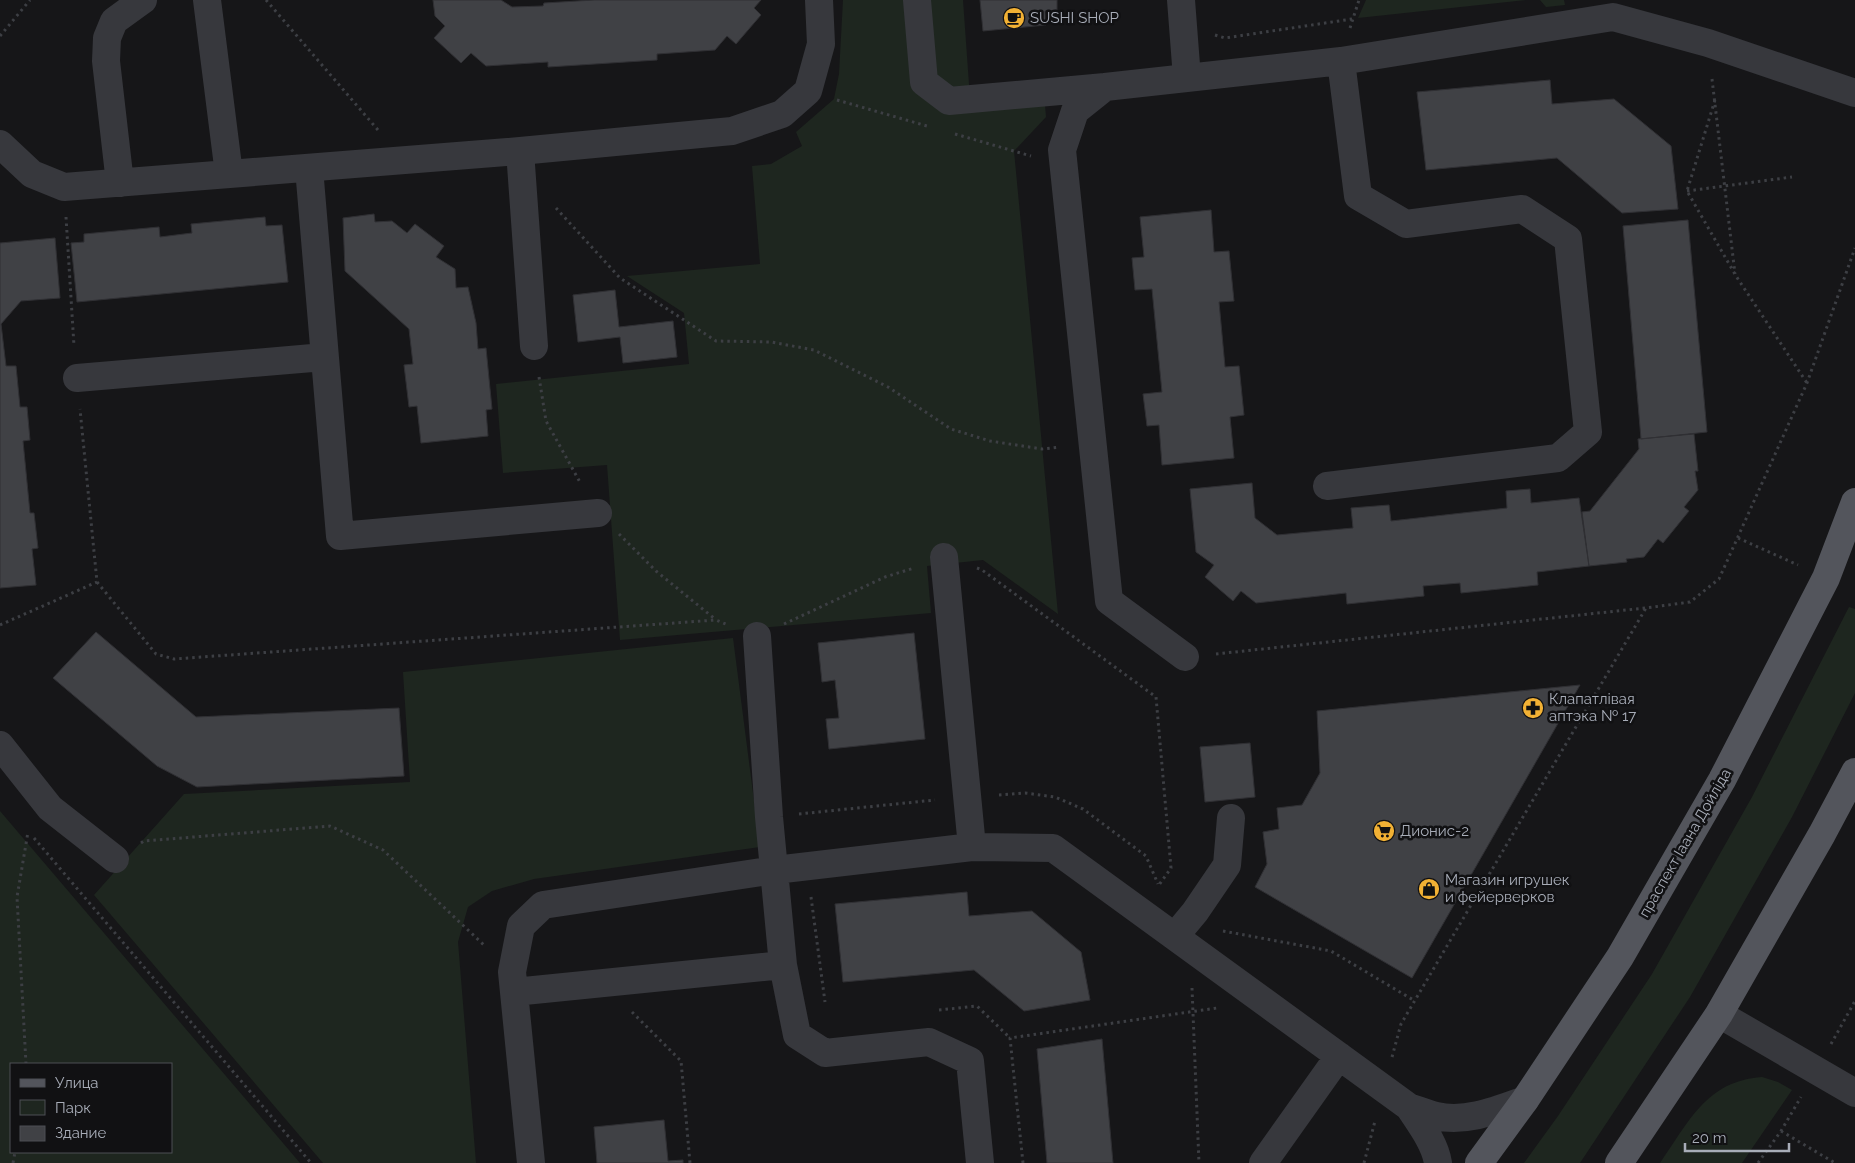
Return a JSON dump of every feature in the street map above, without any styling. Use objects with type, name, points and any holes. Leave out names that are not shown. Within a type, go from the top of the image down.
[{"type":"main road","name":"праспект Іаана Дойліда","points":[[1479,1163],[1525,1100],[1620,957],[1722,780],[1826,578],[1855,502]]},
{"type":"main road","points":[[1619,1163],[1719,1014],[1822,834],[1855,772]]},
{"type":"street","points":[[120,183],[106,61],[107,38],[114,21],[143,0]]},
{"type":"street","points":[[207,0],[229,174]]},
{"type":"street","points":[[4,153],[32,174],[64,187],[520,151],[732,131],[782,114],[808,92],[822,44],[818,0]]},
{"type":"street","points":[[917,0],[924,82],[949,101],[1105,87],[1341,61],[1613,17],[1708,43],[1855,93]]},
{"type":"street","points":[[1181,0],[1187,78]]},
{"type":"street","points":[[1327,486],[1558,458],[1588,432],[1568,239],[1522,209],[1406,224],[1358,196],[1341,61]]},
{"type":"street","points":[[1105,87],[1075,110],[1062,150],[1110,600],[1185,657]]},
{"type":"street","points":[[520,151],[534,346]]},
{"type":"street","points":[[309,168],[340,536],[598,513]]},
{"type":"street","points":[[76,378],[324,357]]},
{"type":"street","points":[[944,557],[972,847]]},
{"type":"street","points":[[757,636],[769,817],[783,965],[797,1035],[825,1054],[929,1042],[970,1061],[980,1163]]},
{"type":"street","points":[[0,745],[50,808],[115,859]]},
{"type":"street","points":[[1182,942],[1195,912],[1227,865],[1231,818]]},
{"type":"street","points":[[531,1163],[513,982],[522,926],[543,905],[775,870],[972,847],[1053,848],[1409,1107],[1437,1116],[1463,1118],[1490,1112],[1525,1100]]},
{"type":"street","points":[[513,982],[603,983],[783,965]]},
{"type":"street","points":[[1719,1014],[1855,1094]]},
{"type":"street","points":[[1263,1163],[1339,1056]]},
{"type":"street","points":[[1409,1107],[1426,1133],[1438,1163]]},
{"type":"path","points":[[1,34],[30,0]]},
{"type":"path","points":[[266,0],[404,160]]},
{"type":"path","points":[[1212,32],[1216,36],[1225,38],[1352,19]]},
{"type":"path","points":[[1708,43],[1736,276]]},
{"type":"path","points":[[1715,100],[1687,191],[1736,276],[1807,383]]},
{"type":"path","points":[[1687,191],[1792,177]]},
{"type":"path","points":[[64,187],[76,378],[97,582],[156,654],[174,659],[716,620],[757,636],[885,577],[944,557],[982,570],[1156,697],[1170,868],[1159,886]]},
{"type":"path","points":[[554,206],[620,278],[716,342],[771,342],[814,350],[888,387],[951,429],[990,441],[1042,449],[1094,444]]},
{"type":"path","points":[[1185,657],[1690,602],[1719,579],[1807,383],[1855,248]]},
{"type":"path","points":[[0,625],[97,582]]},
{"type":"path","points":[[1364,1163],[1401,1024],[1646,608]]},
{"type":"path","points":[[22,825],[311,1163]]},
{"type":"path","points":[[115,859],[144,841],[330,826],[383,850],[513,982]]},
{"type":"path","points":[[26,1063],[17,897],[28,832]]},
{"type":"path","points":[[807,866],[826,1002]]},
{"type":"path","points":[[1182,942],[1193,1012],[1199,1163]]},
{"type":"path","points":[[603,983],[681,1061],[690,1163]]},
{"type":"path","points":[[937,1010],[977,1006],[1010,1038],[1024,1163]]},
{"type":"path","points":[[1010,1038],[1193,1012]]},
{"type":"path","points":[[1758,1163],[1781,1131],[1836,1163]]},
{"type":"green space","points":[[843,0],[963,0],[971,112],[1045,105],[1046,117],[1014,151],[1058,614],[983,560],[927,566],[931,613],[620,640],[607,465],[503,473],[496,384],[689,364],[684,313],[627,276],[760,264],[752,166],[771,164],[802,146],[796,132],[834,99],[839,74]]},
{"type":"green space","points":[[1366,0],[1526,0],[1358,18]]},
{"type":"green space","points":[[1540,0],[1564,0],[1565,5],[1546,7]]},
{"type":"green space","points":[[1849,607],[1855,609],[1855,693],[1792,817],[1690,997],[1580,1163],[1524,1163],[1558,1116],[1652,974],[1752,797]]},
{"type":"green space","points":[[733,638],[760,847],[534,879],[492,891],[468,907],[458,942],[476,1163],[323,1163],[94,895],[184,794],[410,782],[403,672]]},
{"type":"green space","points":[[0,811],[300,1163],[0,1163]]},
{"type":"green space","points":[[1762,1077],[1778,1082],[1792,1090],[1742,1163],[1660,1163],[1690,1119],[1713,1095],[1727,1086],[1743,1080]]},
{"type":"building","points":[[433,0],[501,0],[512,7],[543,6],[544,3],[594,0],[761,0],[754,8],[761,15],[736,44],[727,36],[715,50],[657,54],[657,60],[548,67],[548,62],[486,66],[471,53],[461,63],[434,38],[445,26],[435,16]]},
{"type":"building","name":"SUSHI SHOP","points":[[980,0],[1057,0],[1057,10],[1045,11],[1046,25],[983,31]]},
{"type":"building","points":[[1550,80],[1552,104],[1614,99],[1671,146],[1678,209],[1622,213],[1557,158],[1426,170],[1417,92]]},
{"type":"building","points":[[1211,210],[1214,252],[1229,251],[1234,301],[1219,302],[1225,367],[1239,366],[1244,415],[1230,417],[1234,458],[1162,465],[1159,425],[1147,426],[1143,394],[1162,392],[1152,289],[1135,290],[1132,258],[1144,257],[1140,217]]},
{"type":"building","points":[[374,214],[375,222],[392,221],[407,233],[415,224],[444,246],[436,257],[455,269],[456,288],[468,287],[476,323],[478,349],[486,348],[492,409],[486,410],[488,436],[421,443],[417,406],[409,407],[404,365],[413,364],[409,329],[345,271],[343,218]]},
{"type":"building","points":[[265,217],[266,226],[282,225],[288,282],[77,302],[71,243],[84,242],[84,234],[159,227],[160,237],[192,233],[191,224]]},
{"type":"building","points":[[1688,220],[1707,432],[1641,439],[1623,226]]},
{"type":"building","points":[[55,238],[60,298],[21,301],[1,324],[6,366],[16,366],[20,407],[27,407],[30,440],[23,441],[30,513],[34,513],[38,548],[32,549],[36,585],[0,588],[0,243]]},
{"type":"building","points":[[615,290],[619,327],[673,321],[677,357],[623,363],[620,337],[578,342],[573,295]]},
{"type":"building","points":[[1694,434],[1698,471],[1695,471],[1698,490],[1684,507],[1689,511],[1663,543],[1658,539],[1644,557],[1626,559],[1627,562],[1589,566],[1582,512],[1590,511],[1639,449],[1638,439]]},
{"type":"building","points":[[1252,483],[1255,518],[1277,535],[1353,528],[1351,508],[1389,505],[1391,521],[1507,508],[1506,491],[1530,489],[1531,503],[1579,498],[1589,566],[1537,572],[1538,585],[1461,593],[1460,583],[1423,586],[1424,596],[1347,604],[1346,593],[1256,603],[1241,591],[1233,601],[1205,577],[1214,565],[1196,552],[1190,489]]},
{"type":"building","points":[[96,632],[196,717],[399,708],[404,776],[197,787],[157,766],[53,678]]},
{"type":"building","points":[[914,633],[925,739],[829,749],[826,719],[839,718],[835,680],[822,682],[818,643]]},
{"type":"building","name":"Дионис-2","points":[[1580,685],[1412,978],[1255,887],[1267,864],[1263,832],[1279,829],[1277,808],[1302,805],[1320,773],[1317,711]]},
{"type":"building","points":[[1250,743],[1255,797],[1205,802],[1200,747]]},
{"type":"building","points":[[967,892],[969,916],[1032,911],[1081,952],[1090,1000],[1024,1011],[974,970],[843,982],[835,904]]},
{"type":"building","points":[[1102,1039],[1113,1163],[1047,1163],[1037,1049]]},
{"type":"building","points":[[664,1120],[668,1161],[683,1160],[683,1163],[597,1163],[594,1127]]},
{"type":"place","name":"SUSHI SHOP","points":[[1014,18]]},
{"type":"place","name":"Клапатлівая аптэка № 17","points":[[1533,708]]},
{"type":"place","name":"Дионис-2","points":[[1384,831]]},
{"type":"place","name":"Магазин игрушек и фейерверков","points":[[1429,889]]}]
